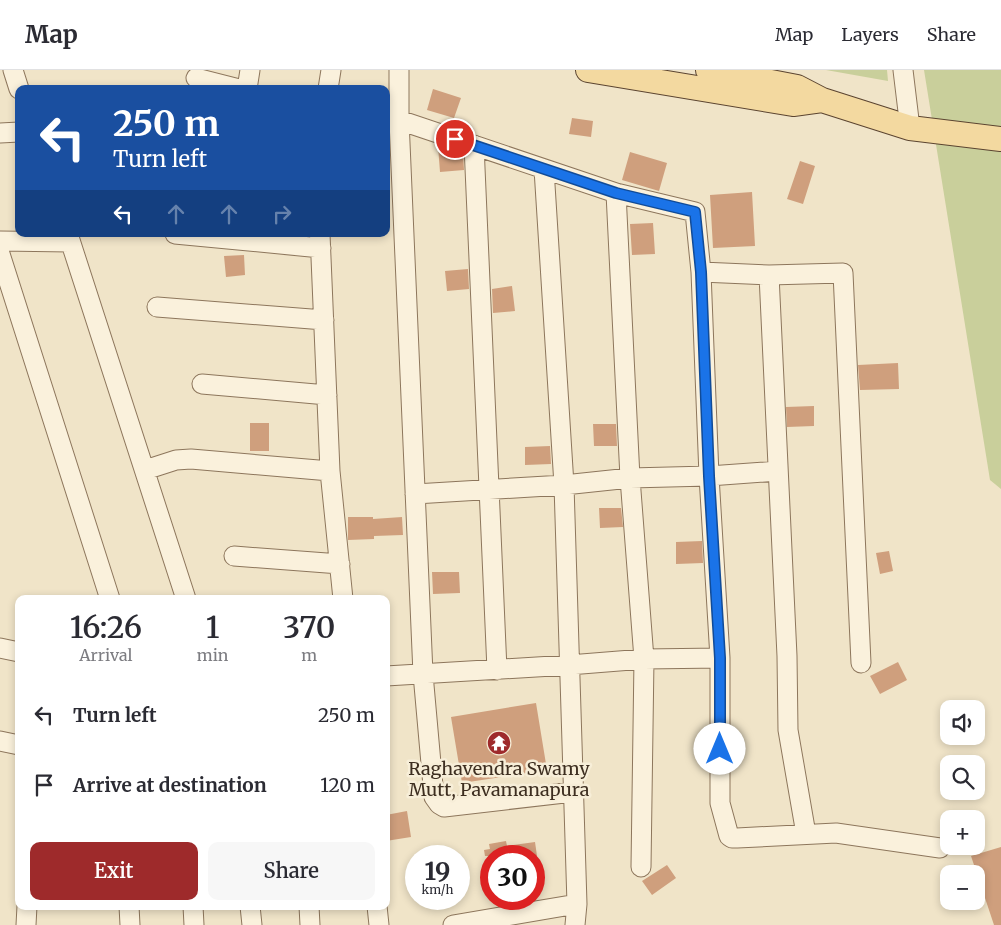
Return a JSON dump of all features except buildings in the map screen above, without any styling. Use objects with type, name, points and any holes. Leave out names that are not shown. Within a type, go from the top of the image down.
[{"type":"main road","points":[[588,70],[793,104],[822,100]]},
{"type":"main road","points":[[708,70],[797,87],[822,100],[910,128],[1001,139]]},
{"type":"street","points":[[13,70],[18,85]]},
{"type":"street","points":[[248,85],[250,70]]},
{"type":"street","points":[[329,85],[331,70]]},
{"type":"street","points":[[399,70],[399,120],[423,674],[434,798],[444,807],[573,792]]},
{"type":"street","points":[[903,70],[910,128]]},
{"type":"street","points":[[196,78],[223,85]]},
{"type":"street","points":[[399,120],[616,193],[695,212],[701,272],[709,476],[720,658],[720,803],[729,836],[737,838],[836,833],[940,848]]},
{"type":"street","points":[[0,133],[15,132]]},
{"type":"street","points":[[474,145],[497,670]]},
{"type":"street","points":[[544,169],[564,485],[577,904],[575,925]]},
{"type":"street","points":[[616,193],[630,478],[644,659],[642,867]]},
{"type":"street","points":[[238,237],[321,241],[330,471],[343,595]]},
{"type":"street","points":[[0,241],[69,238],[185,595]]},
{"type":"street","points":[[0,254],[109,595]]},
{"type":"street","points":[[701,272],[769,275],[844,273],[861,663]]},
{"type":"street","points":[[769,275],[787,656],[788,730],[806,834]]},
{"type":"street","points":[[157,307],[324,320]]},
{"type":"street","points":[[202,384],[327,395]]},
{"type":"street","points":[[144,470],[176,460],[191,459],[330,471]]},
{"type":"street","points":[[415,494],[564,485],[630,478],[709,476],[778,471]]},
{"type":"street","points":[[234,556],[340,564]]},
{"type":"street","points":[[0,648],[15,651]]},
{"type":"street","points":[[390,676],[644,659],[720,658]]},
{"type":"street","points":[[0,741],[15,744]]},
{"type":"street","points":[[452,925],[577,904]]},
{"type":"street","points":[[26,925],[27,910]]},
{"type":"street","points":[[129,910],[130,925]]},
{"type":"street","points":[[193,910],[194,925]]},
{"type":"street","points":[[250,910],[252,925]]},
{"type":"street","points":[[309,910],[310,925]]},
{"type":"street","points":[[377,910],[379,925]]},
{"type":"green space","points":[[826,70],[887,70],[888,81]]},
{"type":"green space","points":[[924,70],[1001,70],[1001,489],[990,480]]},
{"type":"place","name":"Raghavendra Swamy Mutt, Pavamanapura","points":[[499,743]]},
{"type":"route","points":[[455,139],[616,193],[695,212],[701,272],[709,476],[720,658],[720,749]]}]
